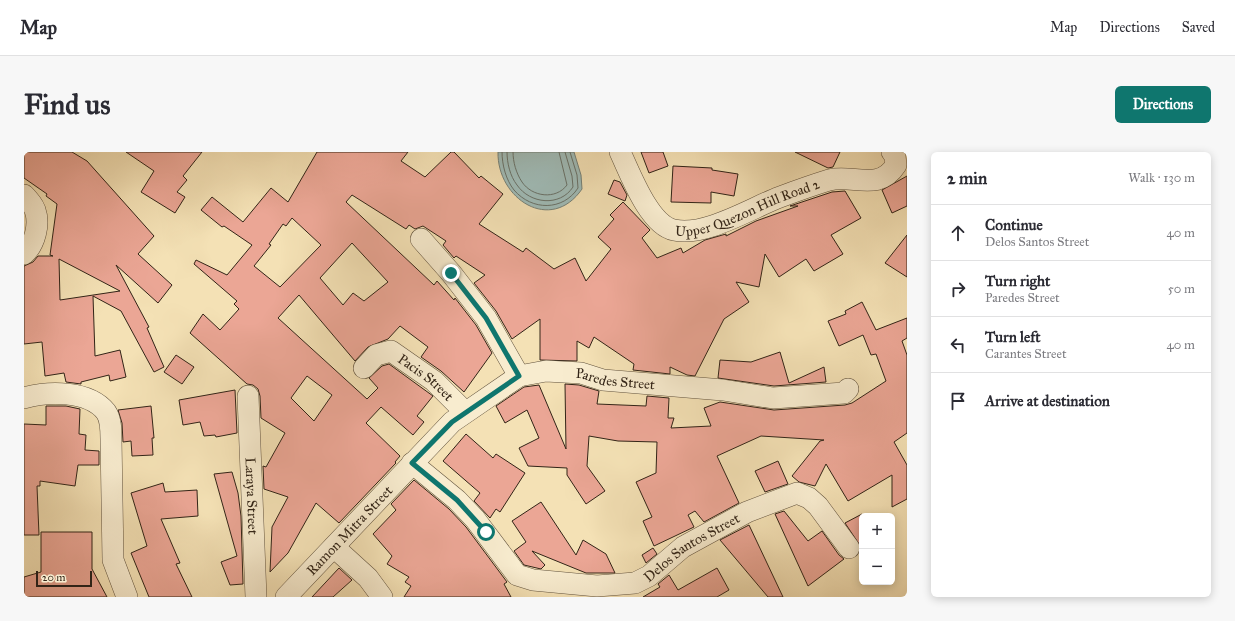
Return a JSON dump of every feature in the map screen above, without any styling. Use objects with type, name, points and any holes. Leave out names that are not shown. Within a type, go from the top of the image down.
[{"type":"street","name":"Upper Quezon Hill Road 2","points":[[620,152],[644,201],[658,221],[673,230],[690,231],[710,226],[780,197],[831,180],[874,180],[885,176],[896,165],[895,156],[892,152]]},
{"type":"street","points":[[24,194],[35,209],[38,223],[34,237],[24,254]]},
{"type":"street","points":[[421,239],[451,273],[486,318],[519,376]]},
{"type":"street","name":"Pacis Street","points":[[364,368],[376,355],[391,351],[434,381],[465,412]]},
{"type":"street","name":"Paredes Street","points":[[412,463],[452,422],[465,412],[519,376],[546,371],[581,373],[604,380],[723,390],[773,398],[844,393],[848,389]]},
{"type":"street","points":[[24,398],[56,394],[86,398],[98,405],[107,413],[111,427],[113,560],[127,597]]},
{"type":"street","name":"Laraya Street","points":[[248,396],[256,597]]},
{"type":"street","name":"Ramon Mitra Street","points":[[286,597],[412,463]]},
{"type":"street","name":"Delos Santos Street","points":[[412,463],[457,500],[475,519],[518,576],[533,580],[597,586],[635,583],[650,576],[683,547],[711,531],[747,512],[797,493],[809,498],[818,506],[849,548]]},
{"type":"street","points":[[334,547],[368,578],[382,597]]},
{"type":"water","points":[[498,152],[574,152],[581,175],[582,189],[569,202],[556,209],[542,209],[528,205],[516,196],[506,184],[500,169]]},
{"type":"building","points":[[24,152],[72,152],[87,161],[154,236],[138,254],[172,285],[158,303],[116,265],[149,327],[147,328],[164,367],[154,372],[121,311],[93,296],[95,356],[120,350],[126,377],[110,381],[109,375],[81,382],[81,384],[66,382],[64,373],[45,376],[42,342],[24,344],[24,266],[33,262],[38,256],[53,256],[50,255],[57,204],[46,196],[47,194],[24,178]],"holes":[[[59,259],[120,291],[60,300]]]},
{"type":"building","points":[[126,152],[202,152],[183,176],[187,180],[177,192],[185,197],[175,213],[141,192],[154,171]]},
{"type":"building","points":[[317,152],[408,152],[401,161],[425,177],[451,152],[454,152],[479,178],[481,176],[503,194],[479,224],[523,252],[526,248],[554,269],[575,258],[586,281],[611,249],[598,237],[614,219],[610,215],[623,202],[650,230],[642,238],[657,258],[681,248],[683,253],[705,240],[726,234],[726,236],[756,221],[798,206],[790,206],[832,192],[845,191],[861,218],[831,235],[843,254],[814,271],[806,259],[779,277],[765,254],[759,287],[736,282],[749,302],[724,319],[695,376],[687,375],[670,367],[670,374],[633,370],[634,364],[594,337],[589,348],[577,341],[577,361],[540,360],[540,319],[512,339],[496,311],[474,283],[485,275],[456,256],[454,258],[443,245],[446,241],[423,226],[415,229],[409,225],[406,229],[352,195],[346,202],[434,285],[437,281],[454,300],[455,298],[476,325],[492,353],[464,392],[441,371],[421,357],[428,347],[400,326],[388,339],[368,347],[355,361],[299,295],[278,318],[367,399],[378,388],[369,378],[382,366],[389,364],[433,396],[417,416],[424,422],[413,435],[381,407],[366,423],[400,456],[395,462],[396,463],[339,523],[316,503],[288,553],[270,572],[272,527],[288,497],[264,489],[263,466],[266,467],[285,433],[261,418],[260,396],[258,389],[253,385],[247,384],[190,333],[203,314],[220,330],[239,309],[234,304],[237,301],[194,264],[196,260],[227,275],[252,245],[224,226],[222,227],[201,210],[212,197],[243,222],[271,188],[288,202]],"holes":[[[292,218],[321,245],[280,287],[254,266],[271,245],[269,244],[283,224],[286,226]],[[352,243],[388,282],[364,301],[353,293],[343,305],[320,278]],[[307,376],[332,395],[314,421],[291,398]]]},
{"type":"building","points":[[641,152],[663,152],[668,166],[649,173]]},
{"type":"building","points":[[795,152],[840,152],[833,167],[828,168]]},
{"type":"building","points":[[673,166],[712,168],[712,170],[738,174],[734,196],[711,192],[711,203],[671,202]]},
{"type":"building","points":[[907,176],[907,206],[892,213],[882,190]]},
{"type":"building","points":[[614,180],[620,182],[627,195],[625,201],[608,194]]},
{"type":"building","points":[[907,235],[907,277],[885,263]]},
{"type":"building","points":[[862,302],[876,330],[907,318],[907,338],[902,341],[907,355],[907,433],[894,442],[907,465],[907,499],[892,507],[892,475],[848,501],[826,464],[815,486],[799,482],[792,476],[820,441],[824,440],[761,436],[717,456],[739,503],[704,522],[695,511],[688,515],[694,527],[654,546],[643,521],[652,517],[636,482],[656,473],[657,442],[618,441],[589,436],[587,466],[605,491],[586,504],[567,475],[567,468],[528,466],[519,448],[539,438],[527,410],[505,423],[496,406],[524,387],[539,385],[566,449],[565,384],[579,385],[599,391],[597,404],[646,406],[647,396],[669,398],[668,418],[674,418],[671,428],[711,426],[704,408],[720,402],[774,410],[845,405],[852,403],[886,381],[876,354],[871,355],[863,335],[839,346],[828,321],[846,314],[845,311]]},
{"type":"building","points":[[780,352],[789,383],[824,367],[826,382],[774,386],[718,378],[720,360],[751,362]]},
{"type":"building","points":[[176,355],[194,367],[182,384],[164,372]]},
{"type":"building","points":[[235,390],[237,433],[216,437],[215,435],[204,436],[200,422],[183,425],[179,400]]},
{"type":"building","points":[[46,406],[66,406],[80,409],[79,434],[86,435],[85,450],[99,451],[99,465],[78,465],[75,486],[40,481],[40,486],[37,486],[39,535],[24,535],[24,424],[46,425]]},
{"type":"building","points":[[151,406],[154,438],[152,438],[153,455],[132,456],[131,441],[123,442],[122,423],[118,410]]},
{"type":"building","points":[[466,434],[493,458],[496,454],[525,473],[500,512],[496,509],[490,518],[474,501],[480,493],[443,461]]},
{"type":"building","points":[[778,461],[788,484],[765,492],[755,471]]},
{"type":"building","points":[[232,472],[238,493],[241,516],[243,584],[230,585],[221,562],[237,556],[214,474]]},
{"type":"building","points":[[414,480],[449,509],[466,527],[507,582],[504,584],[511,597],[404,597],[411,586],[405,582],[409,577],[387,564],[392,556],[373,534],[396,510],[391,504]]},
{"type":"building","points":[[163,483],[165,492],[197,490],[198,516],[161,519],[180,563],[176,564],[192,597],[149,597],[131,553],[147,546],[131,493]]},
{"type":"building","points":[[541,502],[576,555],[583,540],[606,554],[615,573],[586,573],[532,551],[545,565],[541,569],[524,565],[514,551],[526,542],[512,521]]},
{"type":"building","points":[[784,511],[808,541],[822,531],[839,555],[844,559],[808,586],[775,514]]},
{"type":"building","points":[[859,516],[859,544],[845,523]]},
{"type":"building","points":[[749,525],[783,597],[768,597],[720,540]]},
{"type":"building","points":[[41,532],[92,532],[92,569],[107,597],[24,597],[24,577],[41,572]]},
{"type":"building","points":[[653,548],[657,554],[646,563],[642,555]]},
{"type":"building","points":[[339,568],[352,580],[333,597],[312,597]]},
{"type":"building","points":[[717,568],[729,590],[717,597],[643,597],[660,587],[658,584],[669,575],[678,590]]},
{"type":"route","points":[[451,273],[486,318],[519,376],[452,422],[412,463],[457,500],[486,532]]}]
